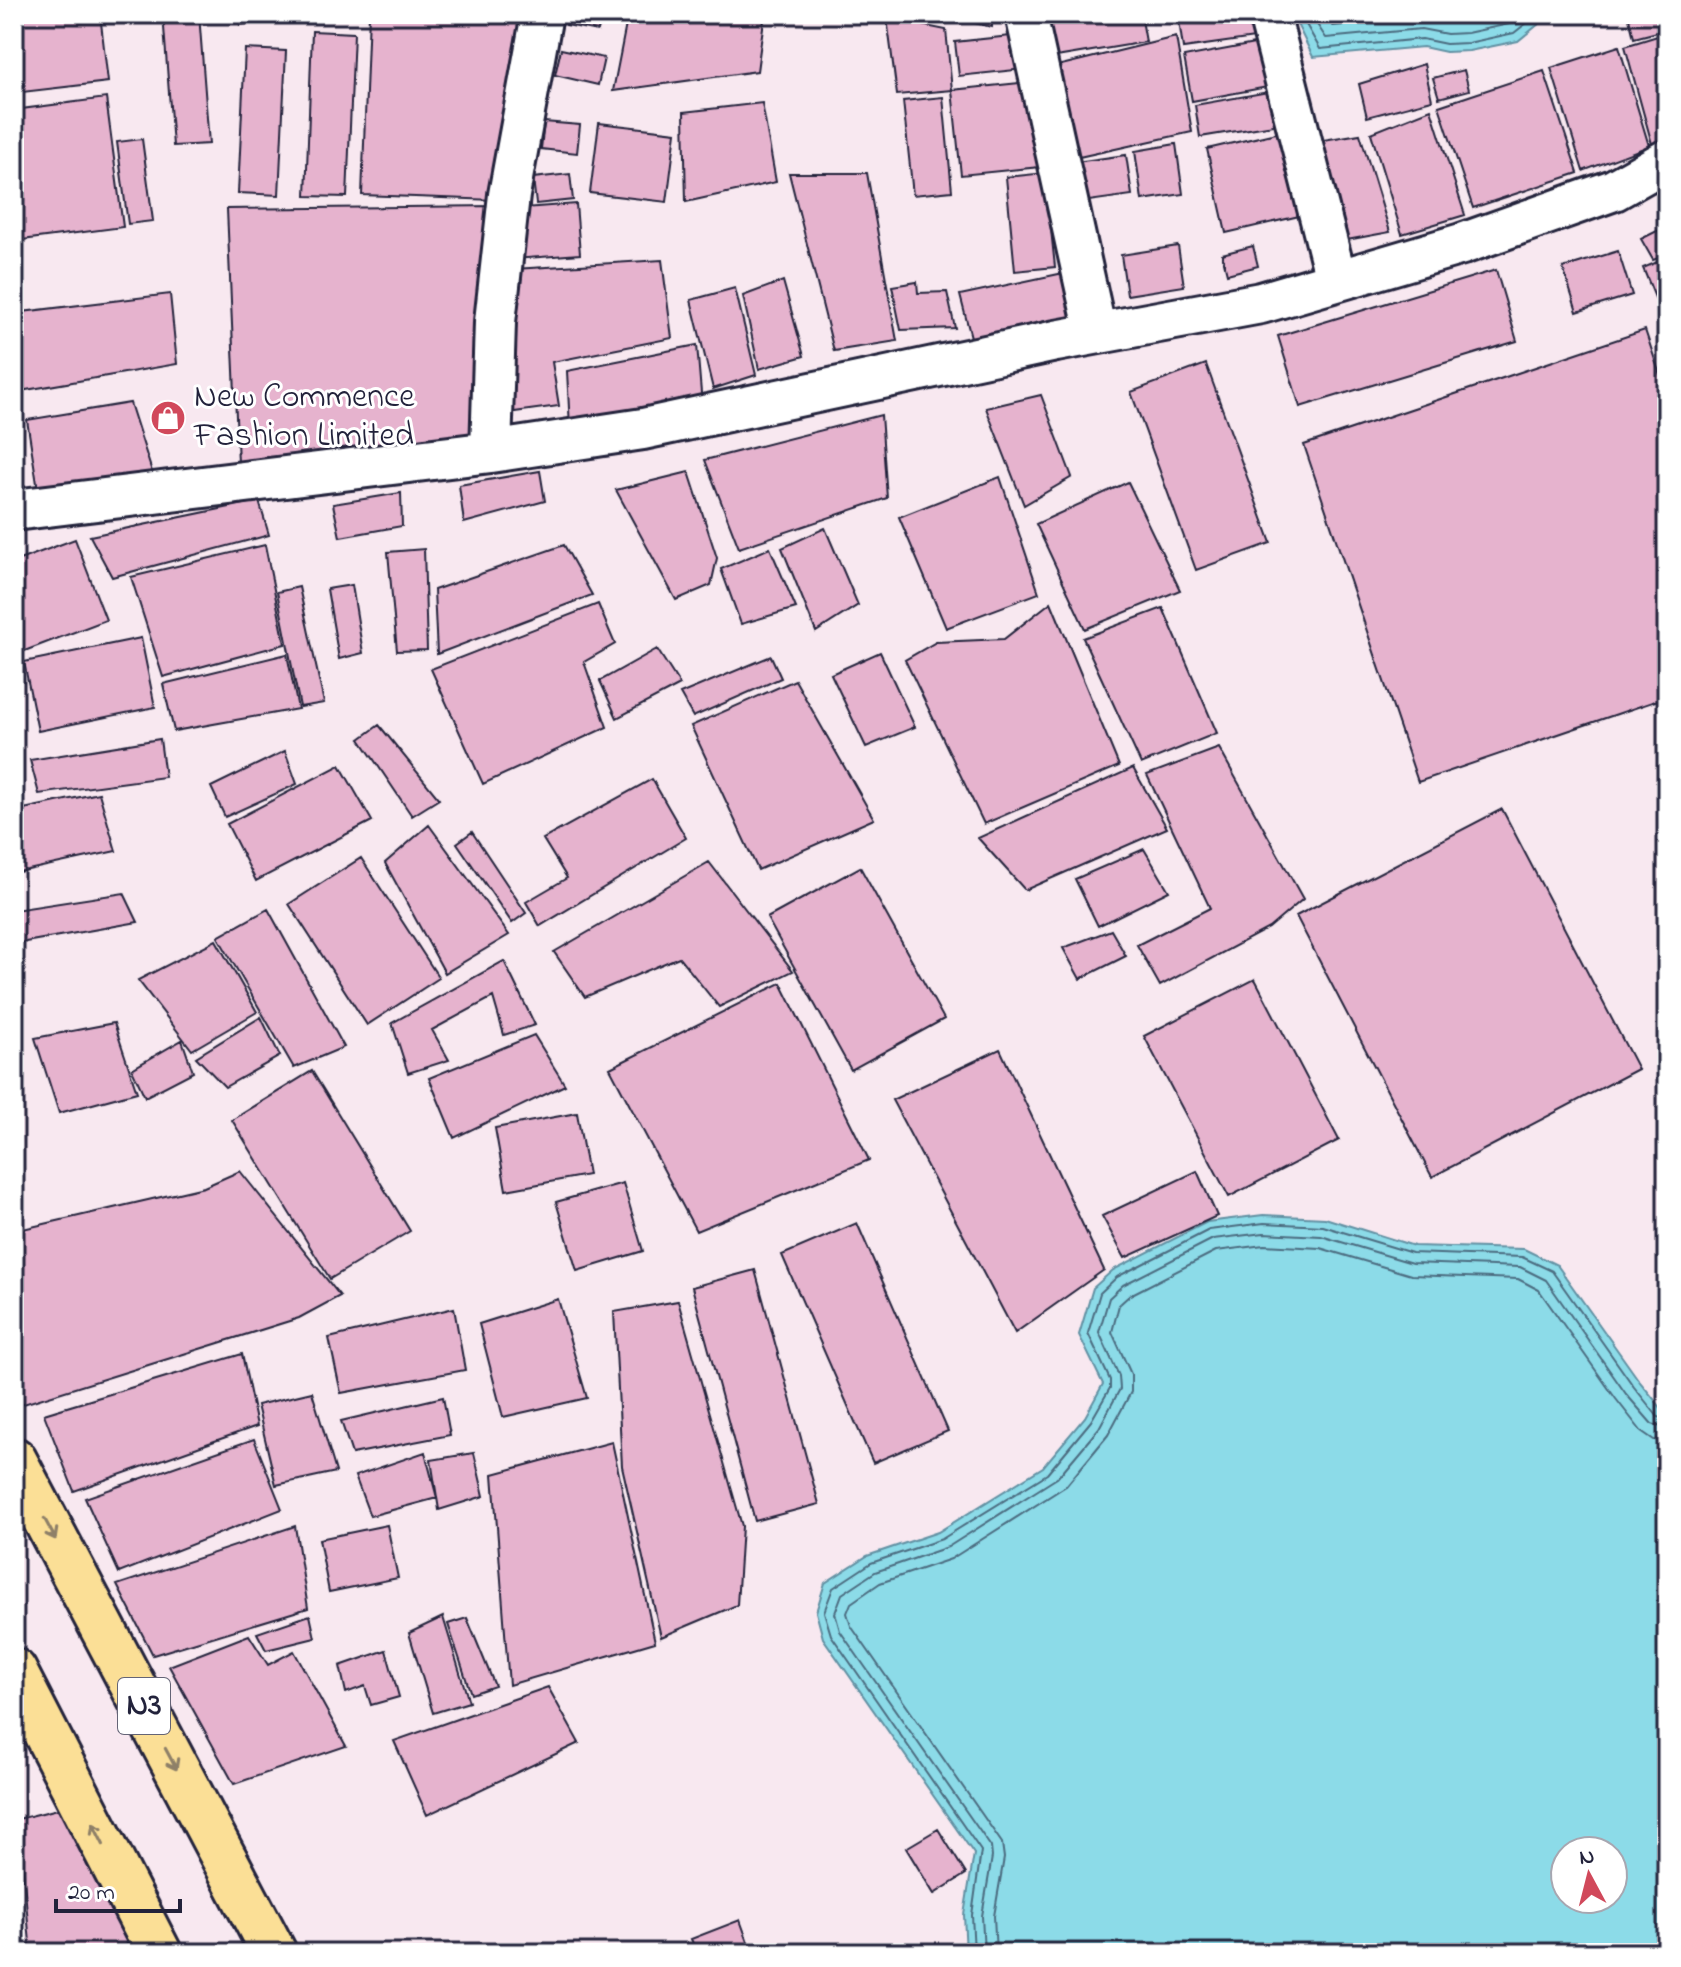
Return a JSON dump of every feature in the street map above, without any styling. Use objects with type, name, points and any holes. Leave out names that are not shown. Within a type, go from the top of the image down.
[{"type":"highway","name":"N3","points":[[14,1460],[274,1953]]},
{"type":"highway","points":[[14,1671],[159,1953]]},
{"type":"street","points":[[491,452],[495,322],[509,195],[542,14]]},
{"type":"street","points":[[1026,14],[1096,333]]},
{"type":"street","points":[[1269,14],[1336,279]]},
{"type":"street","points":[[14,510],[491,452],[643,429],[1096,333],[1261,303],[1462,244],[1614,190],[1667,160]]},
{"type":"water","points":[[1292,14],[1551,14],[1518,41],[1469,51],[1446,52],[1423,47],[1313,57]]},
{"type":"water","points":[[1263,1215],[1325,1218],[1414,1246],[1524,1249],[1557,1265],[1667,1415],[1667,1953],[966,1953],[964,1915],[974,1854],[823,1638],[816,1612],[825,1583],[867,1556],[938,1532],[1043,1467],[1085,1417],[1103,1384],[1079,1335],[1093,1288],[1113,1270],[1207,1222]]},
{"type":"building","points":[[14,14],[100,14],[108,82],[14,93]]},
{"type":"building","points":[[163,14],[199,14],[209,144],[173,146]]},
{"type":"building","points":[[239,14],[302,14],[303,17],[240,25]]},
{"type":"building","points":[[369,14],[532,14],[495,200],[362,195]]},
{"type":"building","points":[[568,14],[602,14],[598,31],[566,25]]},
{"type":"building","points":[[628,14],[738,14],[764,20],[757,71],[613,91]]},
{"type":"building","points":[[936,14],[992,14],[992,27]]},
{"type":"building","points":[[1042,14],[1141,14],[1146,42],[1050,58]]},
{"type":"building","points":[[1178,14],[1265,14],[1269,36],[1183,48]]},
{"type":"building","points":[[1660,14],[1665,30],[1634,38],[1629,18]]},
{"type":"building","points":[[887,18],[946,30],[952,90],[897,95]]},
{"type":"building","points":[[312,31],[354,33],[347,197],[306,196]]},
{"type":"building","points":[[1667,33],[1667,137],[1652,144],[1625,46]]},
{"type":"building","points":[[1029,34],[1033,68],[959,76],[955,42]]},
{"type":"building","points":[[1176,37],[1192,132],[1070,159],[1049,68]]},
{"type":"building","points":[[1276,40],[1284,84],[1192,101],[1184,57]]},
{"type":"building","points":[[1619,46],[1649,146],[1583,171],[1551,68]]},
{"type":"building","points":[[245,49],[286,51],[279,195],[238,193]]},
{"type":"building","points":[[561,49],[604,58],[598,85],[555,75]]},
{"type":"building","points":[[1424,64],[1432,100],[1367,117],[1359,84]]},
{"type":"building","points":[[1464,70],[1469,90],[1439,98],[1433,78]]},
{"type":"building","points":[[1544,71],[1578,173],[1473,208],[1439,106]]},
{"type":"building","points":[[1030,82],[1040,167],[961,175],[952,90]]},
{"type":"building","points":[[1285,89],[1291,122],[1200,137],[1195,105]]},
{"type":"building","points":[[943,97],[952,191],[913,195],[903,101]]},
{"type":"building","points":[[106,98],[123,227],[14,241],[14,110]]},
{"type":"building","points":[[762,103],[776,182],[686,202],[684,112]]},
{"type":"building","points":[[1431,109],[1465,215],[1402,234],[1371,133]]},
{"type":"building","points":[[544,122],[580,125],[577,153],[541,149]]},
{"type":"building","points":[[599,123],[676,132],[667,202],[590,193]]},
{"type":"building","points":[[1289,130],[1308,214],[1226,233],[1207,149]]},
{"type":"building","points":[[1360,134],[1390,232],[1336,242],[1305,143]]},
{"type":"building","points":[[142,139],[153,221],[128,224],[117,142]]},
{"type":"building","points":[[1176,144],[1183,194],[1142,200],[1135,151]]},
{"type":"building","points":[[1126,155],[1132,195],[1075,203],[1068,163]]},
{"type":"building","points":[[789,173],[867,173],[897,341],[834,351]]},
{"type":"building","points":[[1045,173],[1055,267],[1015,271],[1006,177]]},
{"type":"building","points":[[570,174],[573,200],[536,204],[533,178]]},
{"type":"building","points":[[576,204],[580,254],[514,259],[511,209]]},
{"type":"building","points":[[495,206],[482,450],[238,463],[227,209]]},
{"type":"building","points":[[1667,226],[1667,255],[1653,260],[1641,239]]},
{"type":"building","points":[[1178,246],[1184,286],[1127,295],[1121,255]]},
{"type":"building","points":[[1253,246],[1258,266],[1227,274],[1222,254]]},
{"type":"building","points":[[1618,251],[1632,295],[1577,312],[1563,268]]},
{"type":"building","points":[[1667,258],[1667,327],[1643,268]]},
{"type":"building","points":[[662,260],[672,338],[552,362],[559,406],[507,413],[514,269]]},
{"type":"building","points":[[1496,270],[1517,341],[1300,407],[1278,336]]},
{"type":"building","points":[[1073,271],[1082,321],[973,345],[960,295]]},
{"type":"building","points":[[783,281],[804,356],[759,369],[743,296]]},
{"type":"building","points":[[917,282],[918,293],[947,292],[955,328],[901,330],[892,286]]},
{"type":"building","points":[[735,288],[756,375],[713,389],[691,300]]},
{"type":"building","points":[[170,294],[177,364],[20,391],[14,313]]},
{"type":"building","points":[[1645,330],[1667,396],[1667,697],[1418,782],[1304,445]]},
{"type":"building","points":[[697,345],[702,405],[570,427],[567,371]]},
{"type":"building","points":[[1206,364],[1271,543],[1196,570],[1131,392]]},
{"type":"building","points":[[1041,395],[1072,477],[1024,505],[986,408]]},
{"type":"building","points":[[130,403],[153,475],[38,490],[27,420]]},
{"type":"building","points":[[881,415],[887,498],[739,548],[705,460]]},
{"type":"building","points":[[540,471],[545,501],[464,523],[459,485]]},
{"type":"building","points":[[689,472],[717,558],[711,585],[676,600],[616,490]]},
{"type":"building","points":[[1000,477],[1039,593],[946,628],[899,517]]},
{"type":"building","points":[[1128,482],[1180,590],[1085,629],[1036,524]]},
{"type":"building","points":[[401,493],[402,526],[340,537],[333,504]]},
{"type":"building","points":[[259,501],[269,535],[112,577],[90,536]]},
{"type":"building","points":[[825,528],[858,605],[816,632],[782,548]]},
{"type":"building","points":[[75,539],[106,620],[14,655],[14,562]]},
{"type":"building","points":[[265,545],[285,644],[163,677],[131,577]]},
{"type":"building","points":[[564,545],[592,595],[437,654],[434,590]]},
{"type":"building","points":[[770,548],[796,608],[741,624],[721,569]]},
{"type":"building","points":[[424,549],[427,650],[397,651],[388,552]]},
{"type":"building","points":[[352,585],[363,653],[339,659],[327,589]]},
{"type":"building","points":[[299,587],[324,703],[300,707],[277,592]]},
{"type":"building","points":[[1051,602],[1119,766],[984,824],[905,660],[936,642],[1004,639]]},
{"type":"building","points":[[598,604],[615,644],[584,662],[607,727],[483,784],[431,669]]},
{"type":"building","points":[[1163,608],[1217,733],[1141,764],[1083,638]]},
{"type":"building","points":[[141,638],[155,707],[38,731],[24,662]]},
{"type":"building","points":[[657,649],[680,685],[617,718],[600,681]]},
{"type":"building","points":[[880,652],[915,727],[866,747],[831,674]]},
{"type":"building","points":[[287,654],[298,709],[174,731],[163,684]]},
{"type":"building","points":[[771,656],[781,678],[693,717],[680,694]]},
{"type":"building","points":[[795,680],[874,819],[758,870],[691,726]]},
{"type":"building","points":[[379,725],[439,799],[412,816],[360,739]]},
{"type":"building","points":[[160,739],[165,777],[39,794],[30,760]]},
{"type":"building","points":[[1219,748],[1303,899],[1269,928],[1160,986],[1137,945],[1210,908],[1147,775]]},
{"type":"building","points":[[285,751],[297,784],[225,817],[211,787]]},
{"type":"building","points":[[340,765],[372,821],[256,881],[227,824]]},
{"type":"building","points":[[1133,768],[1167,828],[1025,890],[978,838]]},
{"type":"building","points":[[652,779],[686,838],[540,926],[526,902],[567,878],[543,839]]},
{"type":"building","points":[[99,793],[116,851],[14,873],[14,811]]},
{"type":"building","points":[[1502,809],[1638,1069],[1432,1177],[1296,916]]},
{"type":"building","points":[[429,825],[509,935],[445,973],[385,863]]},
{"type":"building","points":[[472,832],[526,913],[512,923],[457,843]]},
{"type":"building","points":[[1144,849],[1169,891],[1098,926],[1075,879]]},
{"type":"building","points":[[361,858],[439,978],[367,1025],[289,904]]},
{"type":"building","points":[[709,862],[793,971],[719,1007],[679,957],[585,997],[554,952]]},
{"type":"building","points":[[860,867],[944,1019],[851,1070],[767,918]]},
{"type":"building","points":[[124,893],[138,922],[14,944],[14,910]]},
{"type":"building","points":[[268,909],[344,1047],[294,1068],[218,937]]},
{"type":"building","points":[[1111,930],[1126,956],[1080,979],[1063,948]]},
{"type":"building","points":[[216,940],[257,1012],[192,1050],[138,980]]},
{"type":"building","points":[[504,961],[535,1025],[504,1035],[493,997],[432,1030],[449,1060],[408,1073],[392,1023]]},
{"type":"building","points":[[1255,979],[1339,1140],[1229,1197],[1144,1036]]},
{"type":"building","points":[[781,983],[869,1160],[696,1231],[610,1068]]},
{"type":"building","points":[[261,1017],[280,1056],[225,1087],[196,1057]]},
{"type":"building","points":[[114,1023],[137,1092],[59,1113],[35,1038]]},
{"type":"building","points":[[534,1035],[565,1085],[454,1138],[429,1078]]},
{"type":"building","points":[[182,1040],[193,1072],[145,1097],[132,1069]]},
{"type":"building","points":[[1000,1049],[1104,1270],[1015,1333],[892,1100]]},
{"type":"building","points":[[312,1071],[410,1231],[330,1279],[232,1120]]},
{"type":"building","points":[[577,1113],[588,1175],[506,1190],[495,1128]]},
{"type":"building","points":[[240,1171],[340,1296],[299,1318],[14,1407],[14,1231],[204,1187]]},
{"type":"building","points":[[1197,1171],[1217,1216],[1125,1258],[1102,1216]]},
{"type":"building","points":[[623,1183],[643,1251],[577,1271],[556,1202]]},
{"type":"building","points":[[857,1223],[948,1431],[873,1463],[782,1255]]},
{"type":"building","points":[[755,1270],[819,1504],[755,1521],[692,1287]]},
{"type":"building","points":[[558,1299],[587,1398],[503,1417],[479,1324]]},
{"type":"building","points":[[678,1301],[742,1526],[737,1605],[661,1637],[622,1466],[614,1312]]},
{"type":"building","points":[[454,1308],[465,1370],[341,1393],[329,1338]]},
{"type":"building","points":[[242,1354],[257,1426],[74,1491],[44,1414]]},
{"type":"building","points":[[312,1392],[336,1472],[276,1485],[257,1405]]},
{"type":"building","points":[[443,1397],[450,1435],[352,1454],[341,1421]]},
{"type":"building","points":[[254,1439],[282,1509],[119,1573],[85,1498]]},
{"type":"building","points":[[612,1442],[655,1642],[509,1685],[493,1474]]},
{"type":"building","points":[[425,1452],[437,1498],[370,1516],[355,1476]]},
{"type":"building","points":[[474,1453],[484,1496],[439,1510],[431,1460]]},
{"type":"building","points":[[387,1525],[398,1578],[329,1592],[319,1539]]},
{"type":"building","points":[[295,1526],[308,1608],[153,1655],[117,1585]]},
{"type":"building","points":[[310,1615],[315,1638],[266,1650],[257,1633]]},
{"type":"building","points":[[443,1617],[469,1702],[433,1713],[409,1633]]},
{"type":"building","points":[[467,1618],[495,1686],[471,1694],[448,1624]]},
{"type":"building","points":[[249,1635],[268,1665],[294,1651],[346,1746],[234,1784],[169,1666]]},
{"type":"building","points":[[386,1650],[399,1697],[371,1705],[365,1686],[346,1693],[340,1666]]},
{"type":"building","points":[[548,1687],[579,1743],[427,1815],[394,1741]]},
{"type":"building","points":[[70,1806],[138,1940],[108,1953],[31,1953],[18,1819]]},
{"type":"building","points":[[938,1829],[966,1874],[934,1894],[906,1848]]},
{"type":"building","points":[[14,1863],[19,1901],[14,1902]]},
{"type":"building","points":[[740,1920],[752,1953],[697,1953],[691,1939]]},
{"type":"building","points":[[18,1924],[23,1953],[14,1953],[14,1925]]},
{"type":"place","name":"New Commence Fashion Limited","points":[[168,418]]}]
